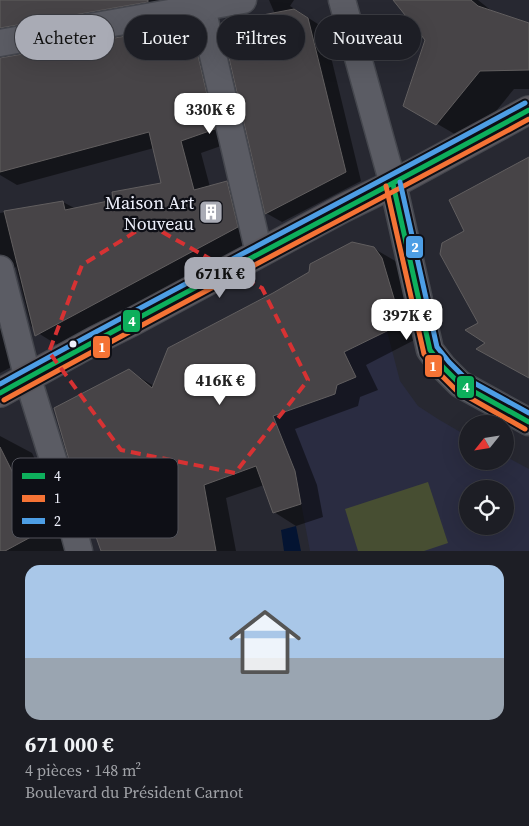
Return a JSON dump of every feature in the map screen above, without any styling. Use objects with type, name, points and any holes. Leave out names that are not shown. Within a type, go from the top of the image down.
[{"type":"street","points":[[0,43],[199,4],[243,0]]},
{"type":"street","points":[[342,0],[393,184],[430,350],[460,384],[529,422]]},
{"type":"street","points":[[199,4],[259,253]]},
{"type":"street","points":[[0,393],[529,110]]},
{"type":"street","points":[[0,269],[28,379],[53,458]]},
{"type":"street","points":[[75,538],[79,551]]},
{"type":"highlighted area","points":[[148,224],[262,288],[308,380],[235,473],[121,450],[49,352],[82,265]]},
{"type":"shaded area","points":[[387,331],[400,381],[418,406],[459,431],[459,470],[514,470],[514,461],[529,469],[529,551],[310,551],[295,471],[273,416],[323,398],[320,391],[355,377],[344,352]]},
{"type":"shaded area","points":[[296,526],[301,551],[284,551],[281,530]]},
{"type":"green space","points":[[428,482],[448,543],[424,551],[358,551],[345,509]]},
{"type":"building","points":[[0,0],[148,0],[148,2],[74,15],[15,15],[15,25],[0,28]]},
{"type":"building","points":[[393,0],[471,0],[478,6],[529,23],[529,70],[480,71],[436,125],[403,106],[418,60],[421,60],[421,52],[425,40],[421,35],[421,15],[405,15]]},
{"type":"building","points":[[294,9],[303,15],[263,15]]},
{"type":"building","points":[[305,16],[308,18],[315,46],[315,60],[318,60],[346,172],[265,214],[230,60],[305,60]]},
{"type":"building","points":[[124,36],[124,60],[199,60],[215,129],[181,141],[194,190],[227,181],[238,227],[35,336],[4,211],[63,201],[65,210],[113,200],[112,192],[161,183],[149,132],[0,172],[0,58],[15,55],[15,60],[114,60],[114,38]]},
{"type":"building","points":[[529,157],[529,378],[476,349],[485,343],[465,330],[478,323],[440,254],[442,243],[464,231],[449,200]]},
{"type":"building","points":[[352,242],[374,247],[382,258],[401,322],[344,352],[356,377],[337,385],[335,394],[273,416],[295,471],[301,504],[273,513],[256,466],[204,485],[216,551],[101,551],[96,538],[178,538],[178,458],[69,458],[54,408],[129,369],[152,388],[168,348],[309,272],[310,264]]},
{"type":"building","points":[[0,447],[12,471],[12,538],[29,538],[5,551],[0,551]]},
{"type":"transit line","name":"2","points":[[0,384],[525,103]]},
{"type":"transit line","name":"4","points":[[0,393],[529,110]]},
{"type":"transit line","name":"1","points":[[4,400],[529,119]]},
{"type":"transit line","name":"2","points":[[400,182],[437,347],[465,378],[529,413]]},
{"type":"transit line","name":"4","points":[[393,184],[430,350],[460,384],[529,422]]},
{"type":"transit line","name":"1","points":[[386,186],[424,354],[456,390],[525,429]]},
{"type":"place","name":"Maison Art Nouveau","points":[[211,212]]}]
